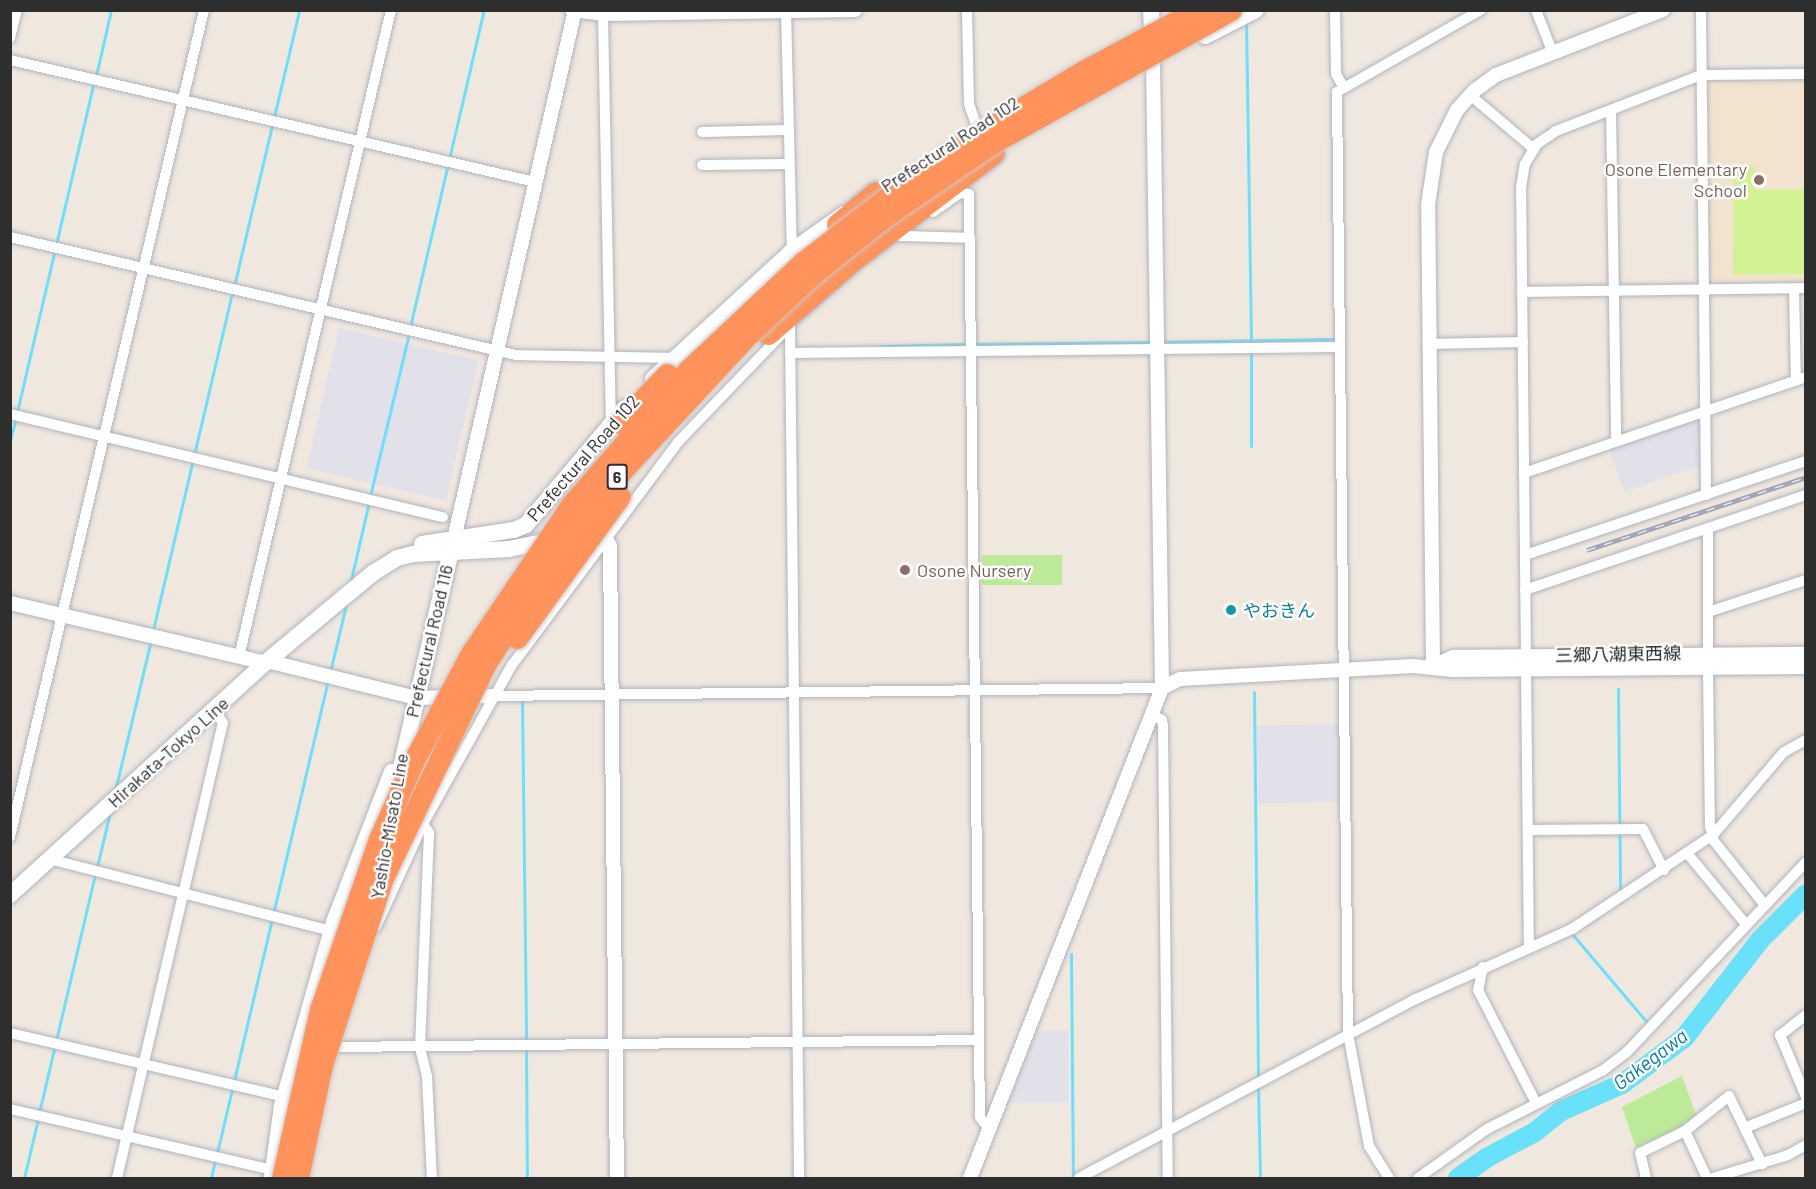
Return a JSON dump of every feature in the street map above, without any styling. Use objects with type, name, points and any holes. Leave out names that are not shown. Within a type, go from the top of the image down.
[{"type":"highway","name":"6","points":[[275,1174],[320,1010],[409,751],[500,606],[571,505],[648,414],[739,320],[803,262],[941,159],[1085,70],[1197,10]]},
{"type":"highway","name":"6","points":[[304,1178],[322,1065],[382,880],[462,707],[517,614],[621,472],[698,386],[813,274],[940,178],[1076,94],[1231,10]]},
{"type":"highway","points":[[382,880],[403,850],[435,780],[509,650],[629,483],[720,380],[768,334],[852,261],[965,187],[994,153]]},
{"type":"highway","points":[[409,751],[454,663],[484,612],[599,449],[641,398],[737,305],[876,192]]},
{"type":"main road","points":[[1188,10],[1152,19],[1153,61],[1256,10]]},
{"type":"main road","name":"Prefectural Road 102","points":[[327,609],[370,565],[395,552],[452,545],[526,525],[611,423],[672,358],[792,251],[976,124],[1152,19]]},
{"type":"main road","name":"Prefectural Road 102","points":[[452,545],[509,549],[562,538],[591,522],[647,450],[709,395],[826,274],[929,196],[994,153],[1153,61]]},
{"type":"main road","name":"Prefectural Road 116","points":[[409,751],[416,698],[452,545]]},
{"type":"main road","name":"Hirakata-Tokyo Line","points":[[10,895],[327,609]]},
{"type":"main road","name":"Yashio-Misato Line","points":[[275,1174],[285,1097],[332,932],[409,751]]},
{"type":"main road","name":"Yashio-Misato Line","points":[[304,1178],[336,1047],[368,946],[409,751]]},
{"type":"street","points":[[10,38],[17,10]]},
{"type":"street","points":[[10,837],[147,269],[204,10]]},
{"type":"street","points":[[239,657],[391,10]]},
{"type":"street","points":[[452,545],[574,11],[603,14],[855,10]]},
{"type":"street","points":[[968,10],[969,104],[976,124]]},
{"type":"street","points":[[1335,10],[1336,74],[1344,88]]},
{"type":"street","points":[[1389,1179],[1369,1146],[1348,1034],[1346,668],[1337,92],[1481,10]]},
{"type":"street","points":[[1536,10],[1552,51]]},
{"type":"street","points":[[1433,666],[1430,175],[1443,135],[1470,95],[1496,75],[1552,51],[1663,10]]},
{"type":"street","points":[[1701,10],[1706,495]]},
{"type":"street","points":[[786,11],[787,130],[792,251]]},
{"type":"street","points":[[603,14],[607,356],[611,423]]},
{"type":"street","points":[[10,60],[185,98],[535,182]]},
{"type":"street","points":[[970,1179],[1162,687],[1153,61]]},
{"type":"street","points":[[1529,946],[1521,188],[1525,164],[1534,149],[1556,131],[1701,75],[1806,74]]},
{"type":"street","points":[[1470,95],[1534,149]]},
{"type":"street","points":[[1611,110],[1616,441]]},
{"type":"street","points":[[702,132],[787,130]]},
{"type":"street","points":[[702,165],[788,164]]},
{"type":"street","points":[[368,946],[423,824],[492,696],[605,537],[678,442],[709,395],[900,236],[965,187]]},
{"type":"street","points":[[965,187],[970,238],[972,351],[980,1117],[988,1129]]},
{"type":"street","points":[[900,236],[970,238]]},
{"type":"street","points":[[10,237],[516,355],[672,358]]},
{"type":"street","points":[[1522,292],[1806,288]]},
{"type":"street","points":[[1524,472],[1801,379],[1794,289]]},
{"type":"street","points":[[790,326],[799,1179]]},
{"type":"street","points":[[1430,344],[1523,342]]},
{"type":"street","points":[[790,353],[1340,347]]},
{"type":"street","points":[[10,414],[444,517]]},
{"type":"street","points":[[1525,555],[1806,461]]},
{"type":"street","points":[[1525,590],[1806,495]]},
{"type":"street","points":[[1708,528],[1708,661],[1713,835],[1764,904]]},
{"type":"street","points":[[605,537],[610,546],[617,1179]]},
{"type":"street","points":[[1708,612],[1806,580]]},
{"type":"street","points":[[10,603],[416,698],[1162,687]]},
{"type":"street","name":"三郷八潮東西線","points":[[1162,687],[1180,679],[1346,668],[1433,666],[1453,670],[1526,663],[1708,661],[1806,654]]},
{"type":"street","name":"三郷八潮東西線","points":[[1708,661],[1806,667]]},
{"type":"street","points":[[117,1179],[223,723],[215,711]]},
{"type":"street","points":[[1153,715],[1162,720],[1163,726],[1168,1179]]},
{"type":"street","points":[[1079,1179],[1348,1034],[1483,967],[1572,929],[1664,870],[1713,835],[1785,752],[1806,740]]},
{"type":"street","points":[[423,824],[429,833],[420,1048],[427,1077],[432,1179]]},
{"type":"street","points":[[1529,830],[1643,829],[1664,870]]},
{"type":"street","points":[[1687,853],[1745,923]]},
{"type":"street","points":[[49,859],[183,896],[332,932]]},
{"type":"street","points":[[1418,1179],[1460,1146],[1536,1102],[1602,1071],[1627,1052],[1745,923],[1806,861]]},
{"type":"street","points":[[1483,967],[1478,990],[1536,1102]]},
{"type":"street","points":[[1806,1015],[1780,1035],[1806,1097]]},
{"type":"street","points":[[10,1033],[285,1097]]},
{"type":"street","points":[[336,1047],[420,1048],[979,1040]]},
{"type":"street","points":[[1646,1179],[1640,1153],[1685,1131],[1729,1096],[1747,1127],[1762,1164]]},
{"type":"street","points":[[1747,1127],[1806,1102]]},
{"type":"street","points":[[10,1109],[275,1174],[304,1178]]},
{"type":"street","points":[[1685,1131],[1707,1179]]},
{"type":"street","points":[[1713,1179],[1762,1164],[1806,1145]]},
{"type":"shaded area","name":"Osone Elementary School","points":[[1709,80],[1805,80],[1805,281],[1709,281]]},
{"type":"shaded area","points":[[339,328],[478,360],[446,500],[307,468]]},
{"type":"shaded area","points":[[1696,419],[1701,421],[1702,465],[1624,492],[1609,449]]},
{"type":"shaded area","points":[[1339,724],[1340,802],[1258,803],[1257,725]]},
{"type":"shaded area","points":[[1036,1031],[1068,1031],[1068,1103],[1007,1103]]},
{"type":"green space","points":[[1754,165],[1755,190],[1805,189],[1805,274],[1733,275],[1734,166]]},
{"type":"green space","points":[[982,555],[1062,555],[1062,585],[982,585]]},
{"type":"green space","points":[[1682,1076],[1696,1115],[1678,1128],[1636,1148],[1622,1107]]},
{"type":"waterway","points":[[96,76],[111,10]]},
{"type":"waterway","points":[[234,286],[299,10]]},
{"type":"waterway","points":[[410,327],[484,10]]},
{"type":"waterway","points":[[1246,21],[1251,342]]},
{"type":"waterway","points":[[17,412],[94,82]]},
{"type":"waterway","points":[[152,634],[232,293]]},
{"type":"waterway","points":[[370,496],[409,333]]},
{"type":"waterway","points":[[1160,342],[1333,339]]},
{"type":"waterway","points":[[974,344],[1154,342]]},
{"type":"waterway","points":[[882,346],[968,344]]},
{"type":"waterway","points":[[1251,351],[1251,446]]},
{"type":"waterway","points":[[10,440],[16,418]]},
{"type":"waterway","points":[[350,584],[369,502]]},
{"type":"waterway","points":[[330,672],[346,605]]},
{"type":"waterway","points":[[115,791],[151,640]]},
{"type":"waterway","points":[[217,1153],[328,681]]},
{"type":"waterway","points":[[1618,689],[1620,893]]},
{"type":"waterway","points":[[1254,692],[1258,1081]]},
{"type":"waterway","points":[[522,702],[526,1042]]},
{"type":"waterway","points":[[97,867],[110,812]]},
{"type":"waterway","points":[[39,1113],[95,874]]},
{"type":"waterway","name":"Gakegawa","points":[[1458,1178],[1488,1157],[1535,1132],[1561,1111],[1622,1084],[1684,1038],[1760,940],[1806,894]]},
{"type":"waterway","points":[[1573,935],[1646,1021]]},
{"type":"waterway","points":[[1071,954],[1073,1178]]},
{"type":"waterway","points":[[526,1048],[527,1178]]},
{"type":"waterway","points":[[1258,1087],[1260,1178]]},
{"type":"waterway","points":[[24,1178],[38,1119]]},
{"type":"waterway","points":[[211,1178],[215,1160]]},
{"type":"railway","points":[[1587,550],[1806,477]]},
{"type":"place","name":"Osone Elementary School","points":[[1759,180]]},
{"type":"place","name":"Osone Nursery","points":[[905,570]]},
{"type":"place","name":"やおきん","points":[[1231,610]]}]
